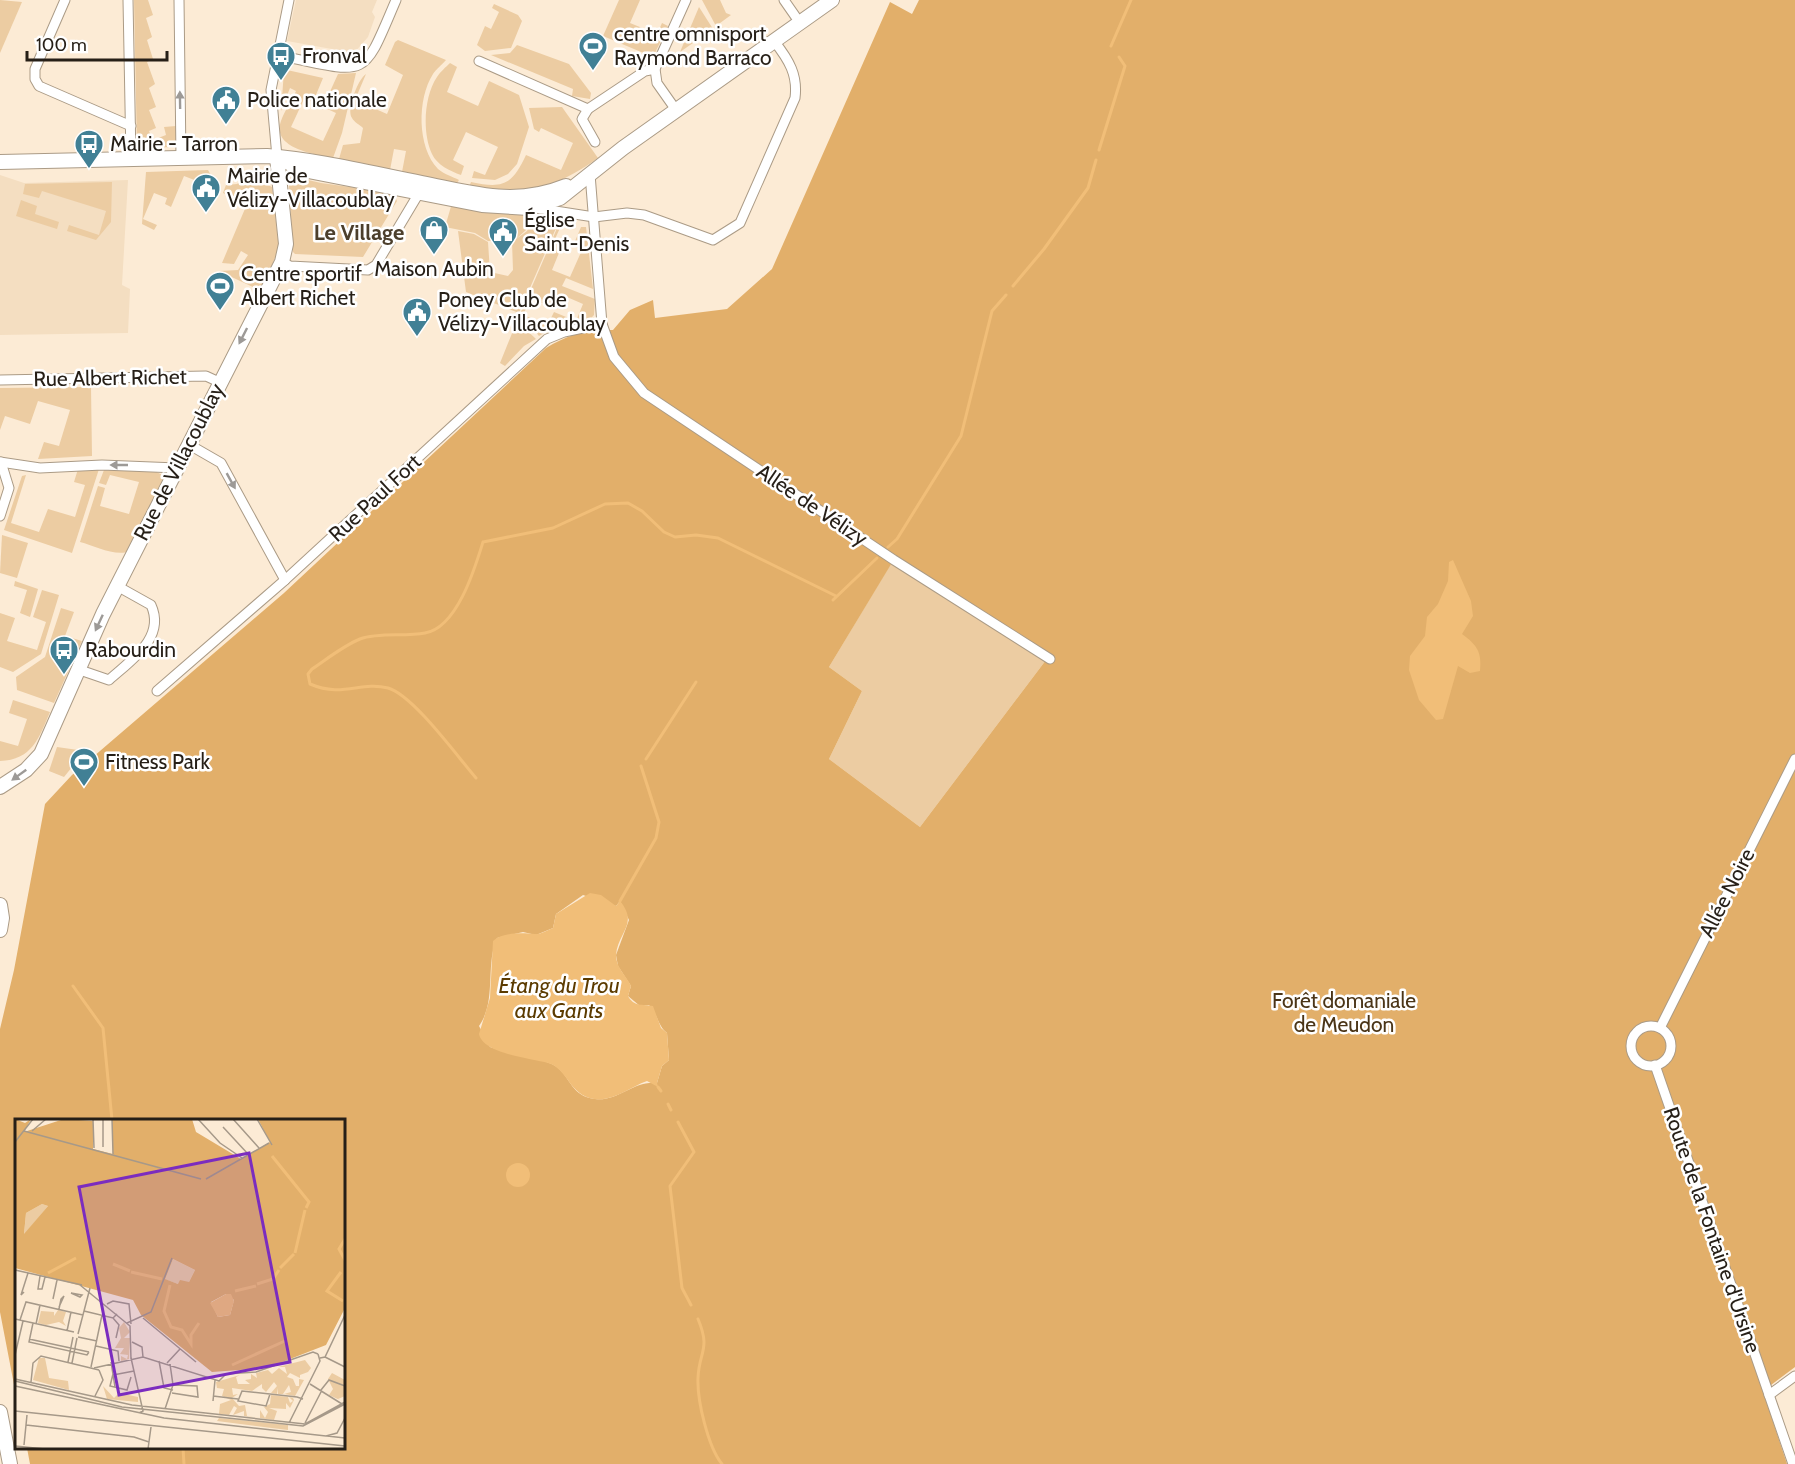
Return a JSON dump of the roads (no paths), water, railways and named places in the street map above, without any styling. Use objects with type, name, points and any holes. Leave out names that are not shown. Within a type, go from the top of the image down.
[{"type":"street","points":[[65,0],[35,69],[35,79],[39,86],[131,126]]},
{"type":"street","points":[[128,0],[131,159]]},
{"type":"street","points":[[179,0],[181,158]]},
{"type":"street","points":[[277,157],[271,90],[289,0]]},
{"type":"street","points":[[287,57],[342,69],[362,65],[371,57],[396,0]]},
{"type":"street","points":[[676,110],[657,83],[654,69],[686,0]]},
{"type":"street","points":[[784,0],[800,23]]},
{"type":"street","points":[[530,208],[560,198],[676,110],[832,0]]},
{"type":"street","points":[[422,188],[500,208],[530,208],[594,217],[627,213],[644,215],[713,240],[740,223],[795,98],[795,73],[774,41]]},
{"type":"street","points":[[479,61],[588,109]]},
{"type":"street","points":[[596,142],[582,119],[588,109],[645,71],[654,69]]},
{"type":"street","points":[[0,162],[277,157],[303,170],[500,198],[521,198],[564,187],[590,174]]},
{"type":"street","name":"Rue de Villacoublay","points":[[0,787],[36,761],[45,746],[77,669],[117,586],[282,262],[286,244],[277,157]]},
{"type":"street","name":"Allée de Vélizy","points":[[590,174],[602,324],[614,357],[644,393],[894,560],[1050,659]]},
{"type":"street","points":[[282,262],[290,266],[368,270],[375,265],[422,188]]},
{"type":"street","name":"Rue Paul Fort","points":[[158,691],[285,580],[547,339],[564,332],[602,324]]},
{"type":"street","name":"Rue Albert Richet","points":[[0,380],[206,376],[219,382]]},
{"type":"street","points":[[188,444],[221,463],[285,580]]},
{"type":"street","points":[[0,516],[9,488],[1,462],[40,468],[102,465],[177,468]]},
{"type":"street","points":[[77,669],[104,681],[109,680],[142,650],[157,626],[151,605],[117,586]]},
{"type":"street","name":"Allée Noire","points":[[1660,1028],[1795,759]]},
{"type":"street","points":[[1644,1026],[1660,1028],[1667,1035],[1671,1046],[1666,1059],[1655,1065],[1639,1062],[1630,1046],[1634,1034],[1644,1026]]},
{"type":"street","name":"Route de la Fontaine d'Ursine","points":[[1655,1065],[1769,1395],[1792,1452],[1793,1464]]},
{"type":"street","points":[[1769,1395],[1795,1376]]},
{"type":"street","points":[[0,1412],[10,1464]]},
{"type":"water","points":[[1453,560],[1471,601],[1473,616],[1462,634],[1477,650],[1480,671],[1470,673],[1458,666],[1443,719],[1436,720],[1419,700],[1409,670],[1410,656],[1425,636],[1427,617],[1438,604],[1448,581],[1449,562]]},
{"type":"water","name":"Étang du Trou aux Gants","points":[[590,893],[601,895],[616,906],[620,901],[625,909],[628,922],[616,955],[618,964],[631,986],[628,996],[630,1000],[653,1006],[661,1028],[667,1033],[669,1060],[662,1066],[658,1087],[647,1081],[615,1096],[601,1099],[586,1097],[579,1093],[555,1066],[498,1051],[482,1041],[479,1034],[490,998],[493,941],[507,935],[537,934],[553,928],[556,914]]},
{"type":"water","points":[[518,1163],[523,1164],[529,1170],[529,1180],[523,1186],[518,1187],[513,1186],[507,1180],[506,1175],[507,1170],[513,1164]]},
{"type":"waterway","points":[[1111,46],[1131,0]]},
{"type":"waterway","points":[[1099,150],[1125,66],[1119,57]]},
{"type":"waterway","points":[[1013,286],[1044,249],[1088,188],[1096,160]]},
{"type":"waterway","points":[[888,547],[897,539],[961,436],[992,311],[1006,295]]},
{"type":"waterway","points":[[476,778],[422,714],[398,693],[378,686],[342,690],[322,688],[310,684],[308,674],[335,653],[360,639],[425,633],[436,629],[455,609],[463,595],[483,542],[553,528],[605,504],[628,503],[642,511],[664,532],[675,537],[696,535],[718,538],[836,596]]},
{"type":"waterway","points":[[833,600],[877,558]]},
{"type":"waterway","points":[[646,759],[696,682]]},
{"type":"waterway","points":[[620,901],[656,838],[659,822],[641,766]]},
{"type":"waterway","points":[[73,986],[103,1028],[112,1119]]},
{"type":"waterway","points":[[658,1087],[661,1091]]},
{"type":"waterway","points":[[668,1104],[671,1110]]},
{"type":"waterway","points":[[678,1122],[694,1152],[670,1186],[682,1288],[691,1305]]},
{"type":"waterway","points":[[698,1319],[704,1338],[698,1378],[699,1398],[708,1435],[722,1464]]},
{"type":"waterway","points":[[183,1449],[184,1464]]},
{"type":"place","name":"centre omnisport Raymond Barraco","points":[[593,72]]},
{"type":"place","name":"Fronval","points":[[281,82]]},
{"type":"place","name":"Police nationale","points":[[226,126]]},
{"type":"place","name":"Mairie - Tarron","points":[[89,170]]},
{"type":"place","name":"Mairie de Vélizy-Villacoublay","points":[[206,214]]},
{"type":"place","name":"Maison Aubin","points":[[434,256]]},
{"type":"place","name":"Église Saint-Denis","points":[[503,258]]},
{"type":"place","name":"Centre sportif Albert Richet","points":[[220,312]]},
{"type":"place","name":"Poney Club de Vélizy-Villacoublay","points":[[417,338]]},
{"type":"place","name":"Rabourdin","points":[[64,676]]},
{"type":"place","name":"Fitness Park","points":[[84,788]]},
{"type":"district","name":"Le Village","points":[[359,232]]},
{"type":"park label","name":"Forêt domaniale de Meudon","points":[[1344,1013]]}]
